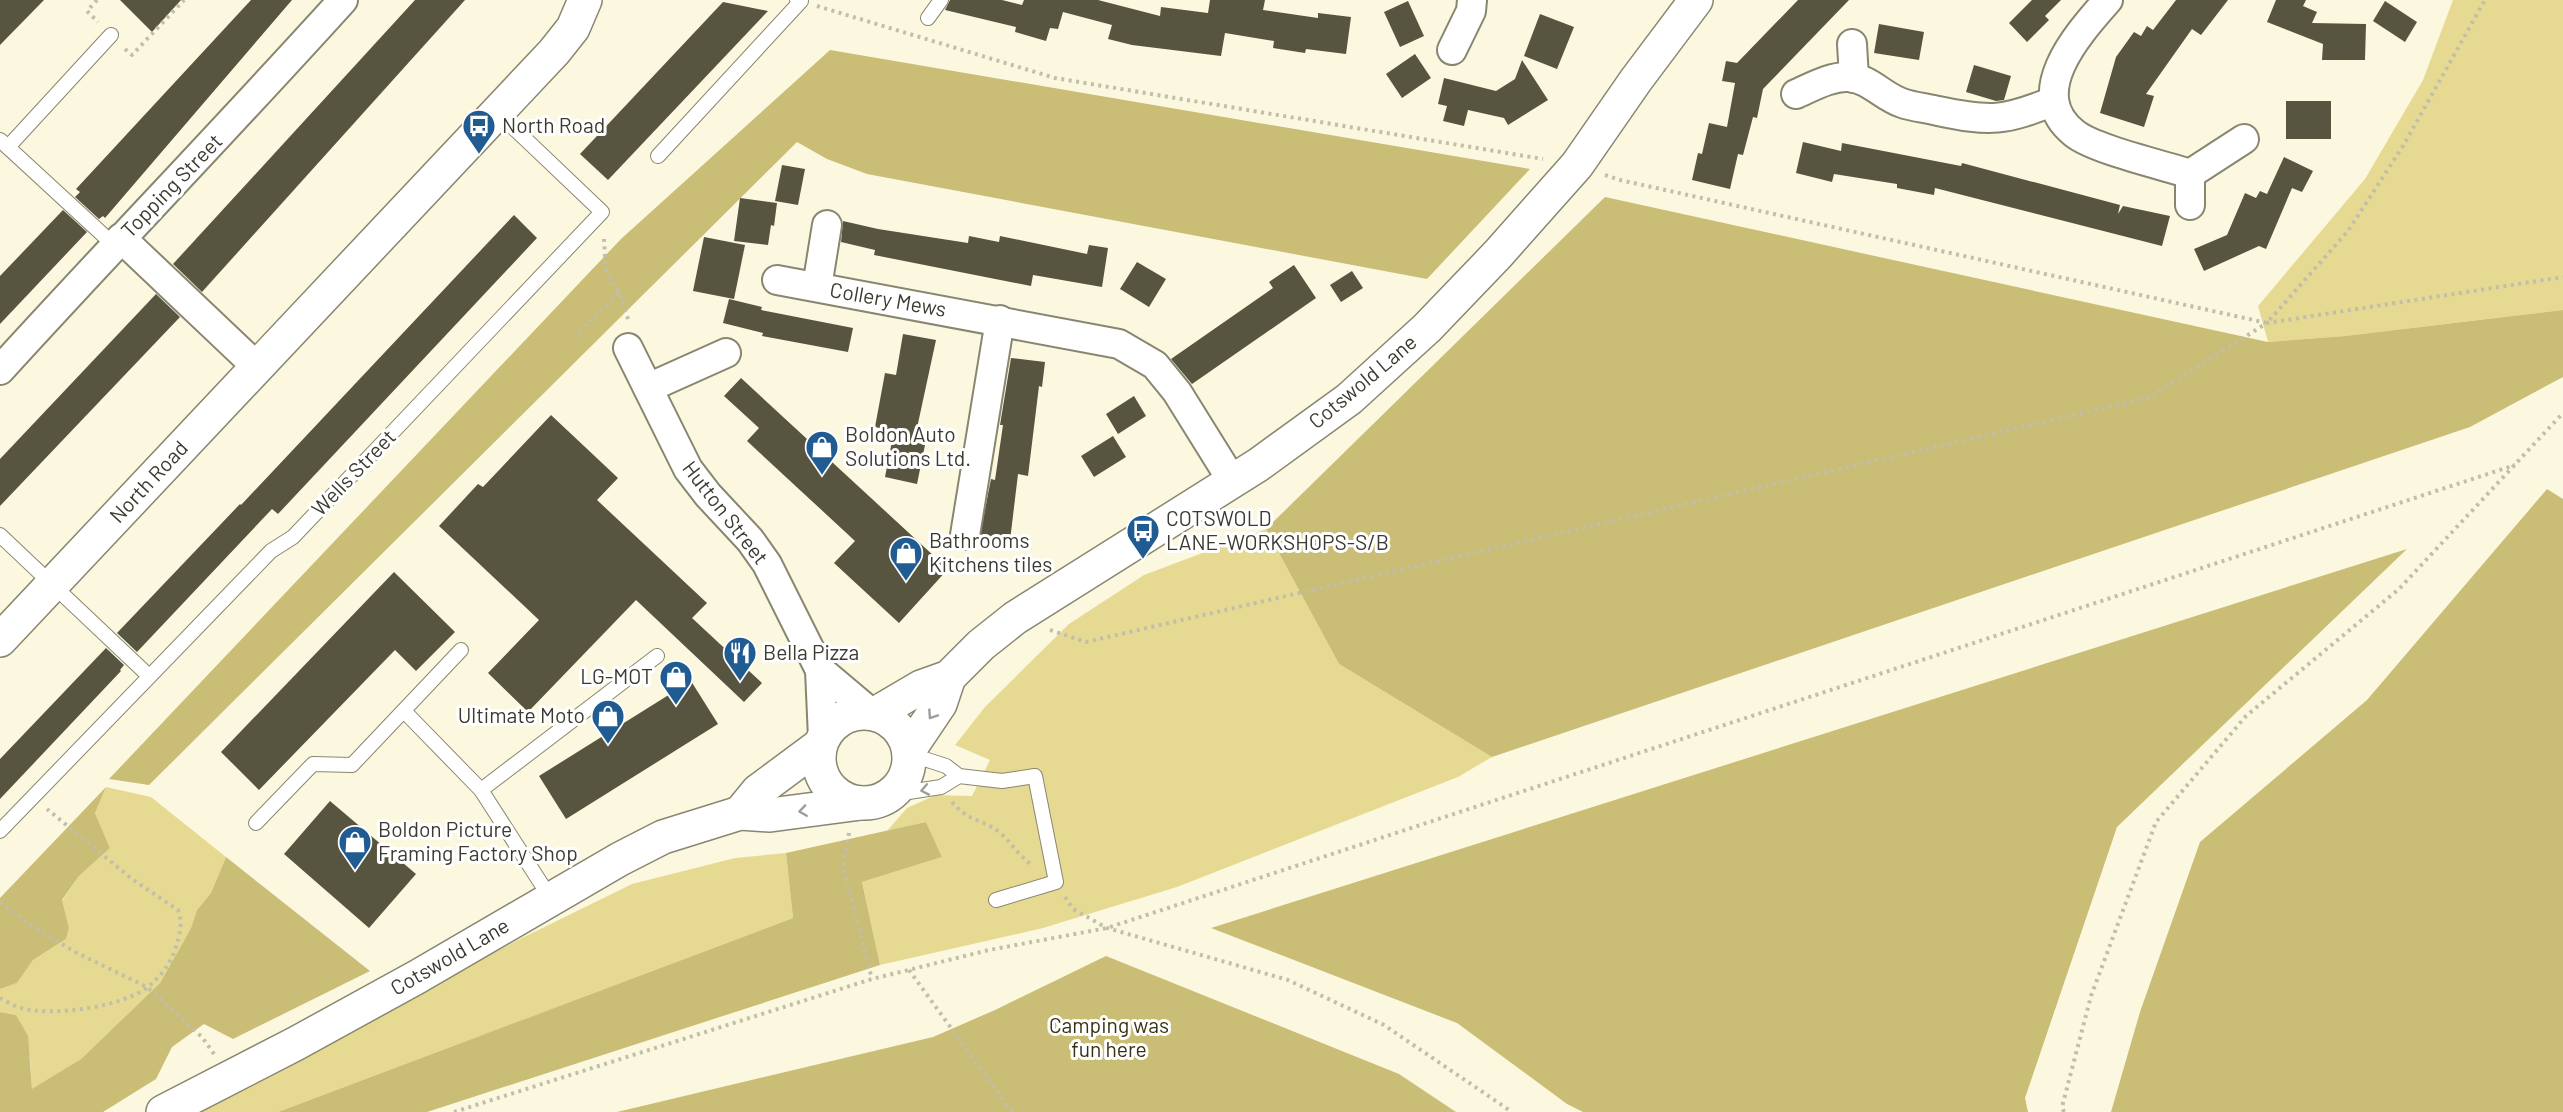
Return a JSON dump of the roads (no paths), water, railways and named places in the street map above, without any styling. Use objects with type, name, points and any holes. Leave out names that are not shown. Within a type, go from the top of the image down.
[{"type":"street","name":"Topping Street","points":[[0,370],[343,0]]},
{"type":"street","points":[[1452,50],[1471,11],[1472,0]]},
{"type":"street","name":"Cotswold Lane","points":[[873,713],[921,687],[949,676],[981,645],[1015,618],[1233,482],[1349,399],[1418,336],[1498,254],[1577,165],[1636,80],[1696,0]]},
{"type":"street","points":[[2108,0],[2075,40],[2062,61],[2056,77],[2054,101],[2060,115],[2073,133],[2088,142],[2190,174]]},
{"type":"street","name":"North Road","points":[[0,640],[560,44],[573,28],[585,1]]},
{"type":"street","points":[[1852,44],[1854,78]]},
{"type":"street","points":[[1796,94],[1830,80],[1854,78],[1865,80],[1882,93],[1902,103],[1973,118],[1998,119],[2024,113],[2054,101]]},
{"type":"street","points":[[2190,174],[2244,139]]},
{"type":"street","points":[[2190,174],[2190,205]]},
{"type":"street","points":[[817,288],[827,225]]},
{"type":"street","points":[[118,242],[257,367]]},
{"type":"street","name":"Collery Mews","points":[[777,280],[1119,344],[1155,365],[1177,392],[1233,482]]},
{"type":"street","points":[[964,535],[1000,320]]},
{"type":"street","name":"Hutton Street","points":[[628,348],[688,469],[708,495],[750,540],[767,564],[820,670],[873,713]]},
{"type":"street","points":[[648,388],[726,353]]},
{"type":"street","name":"Hutton Street","points":[[820,670],[821,742]]},
{"type":"street","name":"Cotswold Lane","points":[[909,752],[940,704],[949,676]]},
{"type":"street","points":[[740,813],[758,791],[821,742],[831,726],[843,717],[856,713],[873,713],[887,719],[905,738],[909,752],[904,777],[875,799],[842,797],[827,784],[820,765],[821,742]]},
{"type":"street","name":"Cotswold Lane","points":[[162,1112],[417,977],[620,859],[663,837],[740,813],[770,815],[875,799]]},
{"type":"lane","points":[[928,18],[941,0]]},
{"type":"lane","points":[[658,156],[799,1]]},
{"type":"lane","points":[[111,35],[4,143],[118,242]]},
{"type":"lane","name":"Wells Street","points":[[0,831],[271,551],[293,537],[602,212],[497,112]]},
{"type":"lane","points":[[0,535],[149,676]]},
{"type":"lane","points":[[256,823],[313,764],[352,765],[461,650]]},
{"type":"lane","points":[[481,790],[657,656]]},
{"type":"lane","points":[[404,711],[481,790],[551,899]]},
{"type":"lane","points":[[909,752],[946,766],[959,776],[1002,781],[1035,776],[1056,882],[996,900]]},
{"type":"lane","points":[[875,799],[941,787],[959,776]]},
{"type":"place","name":"North Road","points":[[479,155]]},
{"type":"place","name":"Boldon Auto Solutions Ltd.","points":[[822,476]]},
{"type":"place","name":"COTSWOLD LANE-WORKSHOPS-S/B","points":[[1143,560]]},
{"type":"place","name":"Bathrooms Kitchens tiles","points":[[906,582]]},
{"type":"place","name":"Bella Pizza","points":[[740,682]]},
{"type":"place","name":"LG-MOT","points":[[676,706]]},
{"type":"place","name":"Ultimate Moto","points":[[608,745]]},
{"type":"place","name":"Boldon Picture Framing Factory Shop","points":[[355,871]]},
{"type":"park label","name":"Camping was fun here","points":[[1109,1038]]}]
